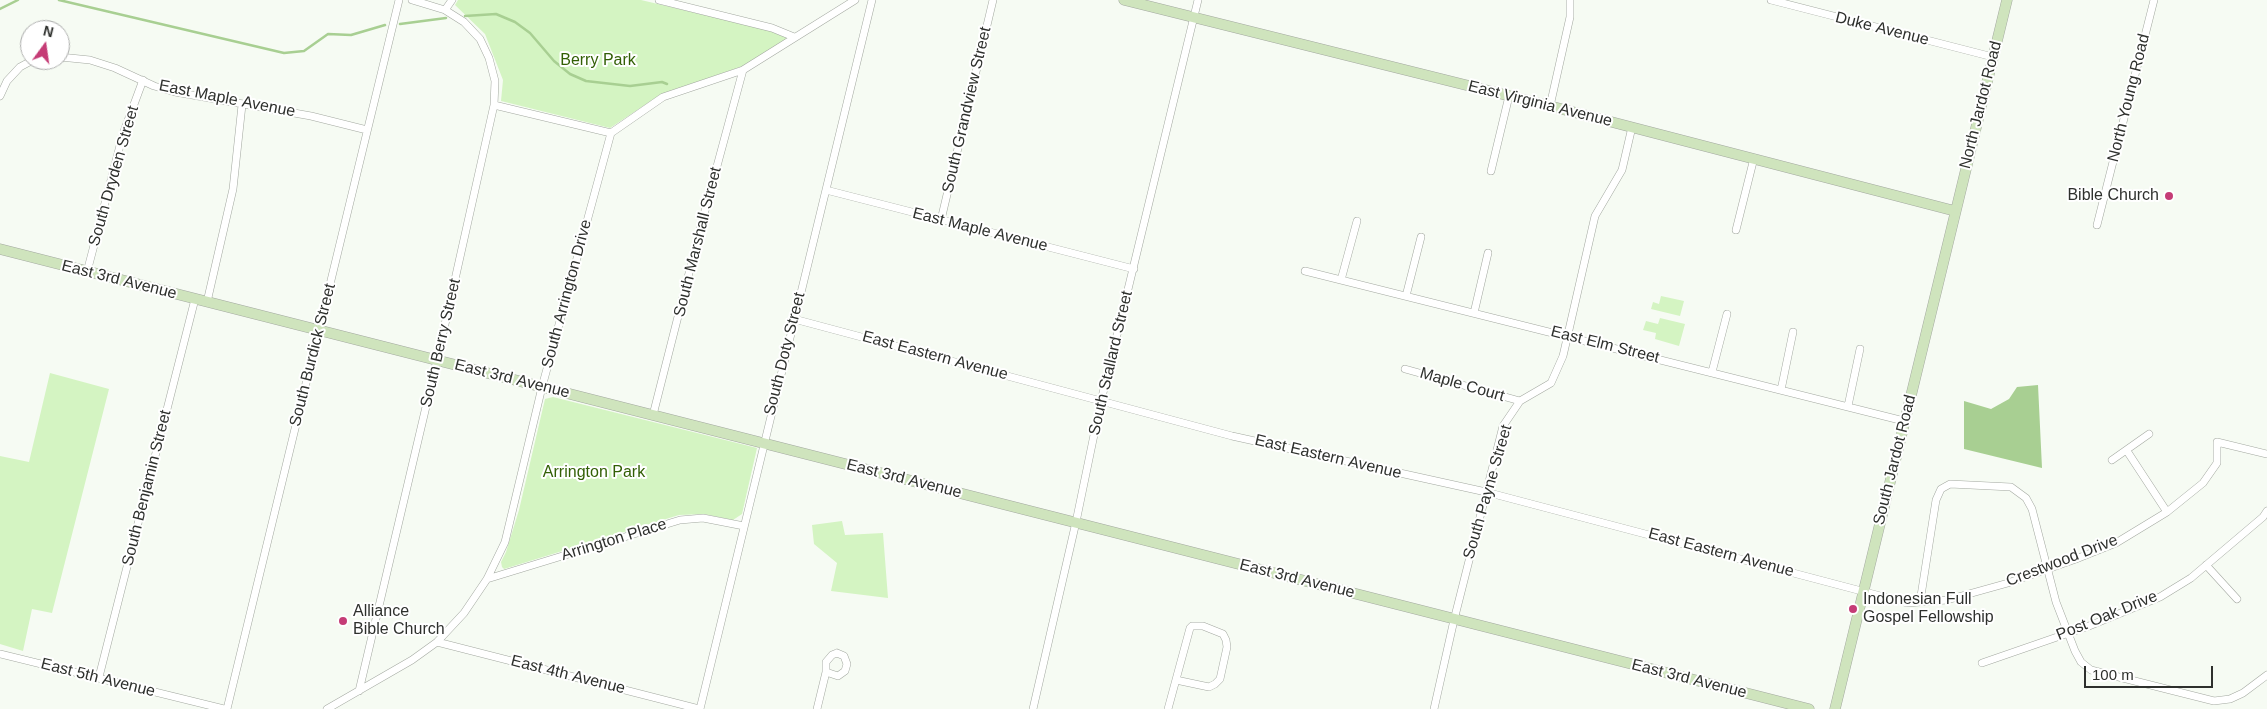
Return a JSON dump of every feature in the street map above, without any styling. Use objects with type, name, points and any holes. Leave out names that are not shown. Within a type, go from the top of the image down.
[{"type":"street","name":"South Burdick Street","points":[[226,709],[399,0]]},
{"type":"street","name":"South Berry Street","points":[[359,691],[437,360],[494,105],[495,81],[489,58],[480,39],[464,22],[445,10],[412,0]]},
{"type":"street","points":[[445,10],[452,0]]},
{"type":"street","points":[[659,0],[772,28],[794,37]]},
{"type":"street","points":[[494,105],[610,133],[663,98],[743,70],[854,0]]},
{"type":"street","name":"South Doty Street","points":[[700,709],[872,0]]},
{"type":"street","name":"South Grandview Street","points":[[941,220],[993,0]]},
{"type":"street","name":"East Virginia Avenue","points":[[1124,0],[1193,19],[1550,106],[1955,211]]},
{"type":"street","name":"South Stallard Street","points":[[1033,709],[1076,522],[1100,400],[1134,269],[1198,0]]},
{"type":"street","points":[[1550,106],[1570,17],[1570,0]]},
{"type":"street","name":"Duke Avenue","points":[[1771,0],[1802,4],[1993,57]]},
{"type":"street","name":"North Jardot Road","points":[[1955,211],[2007,0]]},
{"type":"street","name":"North Young Road","points":[[2097,225],[2154,0]]},
{"type":"street","name":"East Maple Avenue","points":[[70,58],[90,60],[107,65],[175,92],[311,116],[367,130]]},
{"type":"street","points":[[0,96],[11,77],[20,67]]},
{"type":"street","name":"South Marshall Street","points":[[654,415],[703,218],[743,70]]},
{"type":"street","name":"South Dryden Street","points":[[87,272],[123,134],[143,80]]},
{"type":"street","points":[[1491,171],[1509,96]]},
{"type":"street","points":[[207,302],[233,189],[242,105]]},
{"type":"street","name":"South Payne Street","points":[[1434,709],[1454,620],[1503,426],[1520,402],[1551,384],[1563,356],[1595,216],[1622,170],[1632,127]]},
{"type":"street","name":"South Arrington Drive","points":[[327,709],[412,660],[437,642],[464,613],[487,579],[505,542],[542,387],[610,133]]},
{"type":"street","points":[[1736,230],[1754,158]]},
{"type":"street","name":"East Maple Avenue","points":[[826,190],[1134,269]]},
{"type":"street","name":"South Jardot Road","points":[[1834,709],[1955,211]]},
{"type":"street","points":[[1341,280],[1357,221]]},
{"type":"street","points":[[1406,296],[1421,237]]},
{"type":"street","name":"East 3rd Avenue","points":[[0,249],[1809,709]]},
{"type":"street","points":[[1474,313],[1488,253]]},
{"type":"street","name":"East Elm Street","points":[[1305,271],[1904,421]]},
{"type":"street","name":"South Benjamin Street","points":[[99,677],[195,299]]},
{"type":"street","points":[[1712,372],[1727,314]]},
{"type":"street","name":"East Eastern Avenue","points":[[794,319],[1232,436],[1486,492],[1863,590]]},
{"type":"street","points":[[1781,390],[1794,332]]},
{"type":"street","points":[[1848,406],[1860,348]]},
{"type":"street","name":"Maple Court","points":[[1405,369],[1520,402]]},
{"type":"street","points":[[2112,460],[2149,434]]},
{"type":"street","name":"Crestwood Drive","points":[[1863,590],[1907,603],[1947,600],[2047,569],[2116,543],[2167,512],[2203,483],[2217,463],[2218,442],[2267,454]]},
{"type":"street","points":[[2127,451],[2167,512]]},
{"type":"street","points":[[1920,602],[1936,500],[1941,489],[1950,484],[2011,487],[2026,498],[2032,509],[2056,602],[2081,662],[2092,670],[2214,701],[2230,699],[2243,693],[2267,675]]},
{"type":"street","name":"Post Oak Drive","points":[[1982,663],[2068,633],[2160,596],[2191,578],[2266,517]]},
{"type":"street","name":"Arrington Place","points":[[487,579],[680,520],[703,518],[744,526]]},
{"type":"street","points":[[2206,565],[2237,599]]},
{"type":"street","points":[[1168,709],[1176,680],[1192,626],[1214,629],[1223,634],[1227,647],[1220,679],[1215,684],[1209,687],[1176,680]]},
{"type":"street","name":"East 4th Avenue","points":[[437,642],[700,709]]},
{"type":"street","name":"East 5th Avenue","points":[[0,654],[226,709]]},
{"type":"street","points":[[817,709],[826,672]]},
{"type":"green space","name":"Berry Park","points":[[458,0],[641,0],[772,31],[789,39],[743,66],[660,95],[610,128],[501,101],[503,80],[485,34],[455,5]]},
{"type":"green space","points":[[1661,296],[1684,301],[1680,316],[1651,309],[1653,302],[1659,304]]},
{"type":"green space","points":[[1660,318],[1685,324],[1679,346],[1655,339],[1656,333],[1643,330],[1646,321],[1658,324]]},
{"type":"green space","points":[[50,373],[109,389],[52,613],[32,609],[23,651],[0,644],[0,456],[29,462]]},
{"type":"green space","name":"Arrington Park","points":[[553,397],[757,448],[742,514],[733,520],[704,514],[679,515],[504,569],[501,562],[519,510],[545,399]]},
{"type":"green space","points":[[842,521],[845,535],[883,533],[888,598],[831,591],[837,563],[814,544],[812,525]]},
{"type":"shaded area","points":[[2038,385],[2042,468],[1964,449],[1964,401],[1991,409],[2009,399],[2017,387]]},
{"type":"waterway","points":[[0,9],[18,0]]},
{"type":"waterway","points":[[59,0],[284,53],[304,51],[328,34],[351,35],[385,25]]},
{"type":"waterway","points":[[465,16],[496,14],[515,22],[530,33],[554,61],[570,74],[586,81],[630,86],[662,82],[667,84]]},
{"type":"waterway","points":[[400,24],[446,18]]},
{"type":"place","name":"Bible Church","points":[[2169,196]]},
{"type":"place","name":"Indonesian Full Gospel Fellowship","points":[[1853,609]]},
{"type":"place","name":"Alliance Bible Church","points":[[343,621]]}]
